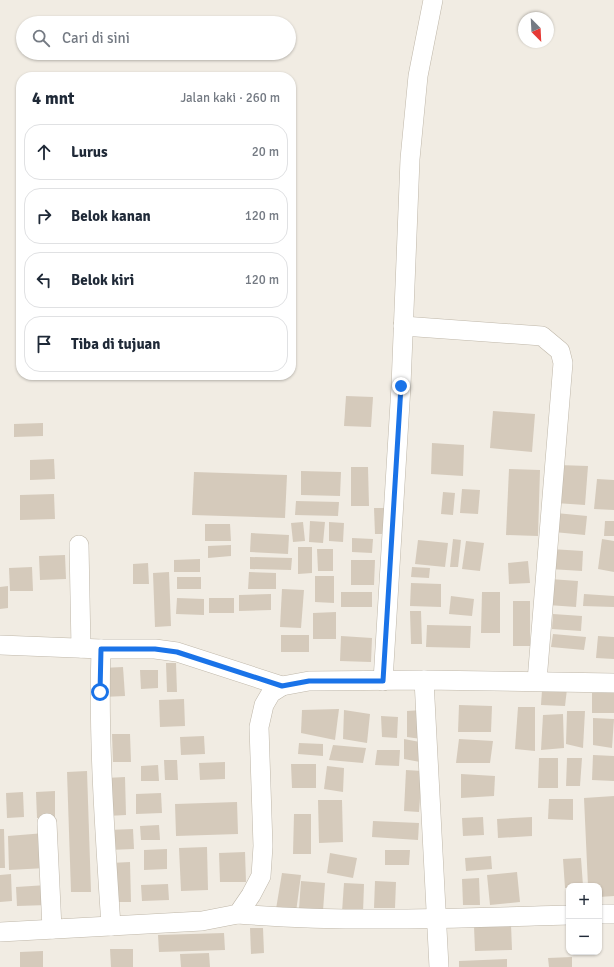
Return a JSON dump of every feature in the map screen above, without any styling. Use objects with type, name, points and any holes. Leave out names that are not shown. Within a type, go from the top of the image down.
[{"type":"street","points":[[383,681],[401,386],[410,159],[418,76],[433,0]]},
{"type":"street","points":[[404,326],[542,336],[560,351],[563,362],[537,681]]},
{"type":"street","points":[[79,545],[81,648]]},
{"type":"street","points":[[0,645],[101,649],[155,649],[177,652],[282,686]]},
{"type":"street","points":[[101,649],[100,692],[102,766],[111,926]]},
{"type":"street","points":[[424,680],[439,967]]},
{"type":"street","points":[[238,914],[251,895],[260,876],[263,846],[260,727],[264,705],[271,693],[282,686],[309,681],[424,680],[614,683]]},
{"type":"street","points":[[47,823],[52,929]]},
{"type":"street","points":[[0,932],[202,922],[238,914],[297,918],[436,918],[566,915]]},
{"type":"street","points":[[602,914],[614,914]]},
{"type":"building","points":[[346,396],[373,397],[371,427],[344,426]]},
{"type":"building","points":[[493,411],[535,414],[532,452],[490,448]]},
{"type":"building","points":[[43,423],[43,436],[14,437],[14,424]]},
{"type":"building","points":[[432,443],[464,445],[463,476],[431,474]]},
{"type":"building","points":[[54,459],[55,479],[30,480],[30,460]]},
{"type":"building","points":[[558,465],[588,466],[585,505],[556,503]]},
{"type":"building","points":[[351,467],[368,467],[369,506],[351,506]]},
{"type":"building","points":[[509,469],[540,470],[538,536],[506,535]]},
{"type":"building","points":[[301,471],[341,472],[340,496],[301,495]]},
{"type":"building","points":[[194,472],[287,475],[285,518],[192,515]]},
{"type":"building","points":[[597,479],[614,480],[614,510],[594,509]]},
{"type":"building","points":[[462,489],[480,490],[478,514],[460,513]]},
{"type":"building","points":[[443,492],[455,493],[453,515],[441,514]]},
{"type":"building","points":[[54,494],[55,519],[20,520],[20,495]]},
{"type":"building","points":[[296,501],[339,502],[338,516],[295,515]]},
{"type":"building","points":[[374,508],[389,508],[389,534],[375,534]]},
{"type":"building","points":[[556,513],[587,516],[585,535],[554,532]]},
{"type":"building","points":[[310,521],[325,522],[323,543],[309,542]]},
{"type":"building","points":[[605,521],[614,521],[614,536],[604,536]]},
{"type":"building","points":[[303,522],[305,541],[293,542],[291,523]]},
{"type":"building","points":[[329,522],[344,523],[343,542],[329,541]]},
{"type":"building","points":[[205,524],[230,524],[231,541],[205,541]]},
{"type":"building","points":[[251,533],[289,535],[288,554],[250,552]]},
{"type":"building","points":[[352,538],[373,539],[372,553],[352,552]]},
{"type":"building","points":[[453,539],[461,540],[458,567],[450,567]]},
{"type":"building","points":[[602,539],[614,541],[614,572],[598,569]]},
{"type":"building","points":[[418,540],[448,543],[445,567],[415,564]]},
{"type":"building","points":[[466,541],[484,543],[480,571],[462,569]]},
{"type":"building","points":[[231,545],[231,556],[208,558],[208,546]]},
{"type":"building","points":[[298,547],[312,547],[312,573],[298,574]]},
{"type":"building","points":[[317,549],[333,549],[333,571],[318,571]]},
{"type":"building","points":[[551,549],[583,551],[582,571],[550,569]]},
{"type":"building","points":[[65,555],[66,579],[40,580],[39,556]]},
{"type":"building","points":[[250,557],[292,558],[291,570],[250,569]]},
{"type":"building","points":[[200,559],[200,572],[174,572],[174,560]]},
{"type":"building","points":[[351,560],[375,560],[374,585],[351,585]]},
{"type":"building","points":[[528,561],[530,583],[509,584],[508,563]]},
{"type":"building","points":[[148,563],[149,584],[133,584],[133,564]]},
{"type":"building","points":[[32,567],[33,591],[10,591],[9,568]]},
{"type":"building","points":[[412,567],[430,568],[429,578],[411,577]]},
{"type":"building","points":[[169,572],[171,626],[155,627],[153,573]]},
{"type":"building","points":[[249,572],[276,573],[276,589],[248,589]]},
{"type":"building","points":[[315,576],[334,576],[334,603],[315,602]]},
{"type":"building","points":[[177,577],[201,577],[201,589],[177,589]]},
{"type":"building","points":[[550,579],[578,581],[576,607],[548,605]]},
{"type":"building","points":[[411,583],[441,584],[441,607],[410,606]]},
{"type":"building","points":[[8,586],[8,608],[0,609],[0,587]]},
{"type":"building","points":[[282,589],[304,590],[301,628],[280,627]]},
{"type":"building","points":[[341,592],[372,592],[372,607],[341,607]]},
{"type":"building","points":[[482,592],[500,592],[500,633],[481,633]]},
{"type":"building","points":[[271,594],[271,610],[239,611],[239,595]]},
{"type":"building","points":[[584,594],[614,596],[614,607],[583,606]]},
{"type":"building","points":[[451,596],[474,599],[472,616],[449,614]]},
{"type":"building","points":[[177,598],[204,599],[204,615],[176,614]]},
{"type":"building","points":[[209,598],[234,598],[234,613],[209,613]]},
{"type":"building","points":[[513,601],[530,601],[530,646],[513,646]]},
{"type":"building","points":[[410,611],[421,611],[422,644],[411,644]]},
{"type":"building","points":[[336,612],[336,639],[313,639],[313,613]]},
{"type":"building","points":[[553,614],[582,616],[581,631],[552,629]]},
{"type":"building","points":[[427,625],[471,626],[470,648],[426,647]]},
{"type":"building","points":[[553,634],[586,637],[584,650],[551,647]]},
{"type":"building","points":[[281,635],[309,635],[309,652],[281,652]]},
{"type":"building","points":[[341,636],[372,638],[371,662],[340,661]]},
{"type":"building","points":[[598,636],[614,637],[614,659],[596,658]]},
{"type":"building","points":[[166,663],[176,663],[177,692],[167,692]]},
{"type":"building","points":[[123,667],[125,696],[103,697],[102,668]]},
{"type":"building","points":[[140,670],[158,670],[158,688],[141,689]]},
{"type":"building","points":[[567,689],[565,706],[541,705],[542,690]]},
{"type":"building","points":[[614,691],[614,713],[592,713],[592,693]]},
{"type":"building","points":[[184,699],[185,726],[160,727],[159,700]]},
{"type":"building","points":[[459,705],[492,706],[491,732],[458,732]]},
{"type":"building","points":[[518,707],[535,707],[535,751],[515,749]]},
{"type":"building","points":[[339,709],[335,740],[301,733],[302,710]]},
{"type":"building","points":[[344,710],[370,714],[367,743],[343,739]]},
{"type":"building","points":[[422,710],[421,739],[407,737],[407,711]]},
{"type":"building","points":[[567,711],[585,711],[583,748],[566,744]]},
{"type":"building","points":[[563,714],[564,748],[541,750],[543,715]]},
{"type":"building","points":[[381,716],[398,717],[397,738],[382,737]]},
{"type":"building","points":[[593,718],[614,719],[612,748],[593,745]]},
{"type":"building","points":[[112,734],[130,734],[131,762],[113,762]]},
{"type":"building","points":[[204,736],[205,754],[181,755],[180,737]]},
{"type":"building","points":[[404,739],[420,742],[420,762],[404,759]]},
{"type":"building","points":[[459,739],[493,741],[490,763],[456,763]]},
{"type":"building","points":[[299,743],[323,744],[323,756],[298,754]]},
{"type":"building","points":[[333,745],[366,748],[363,763],[329,760]]},
{"type":"building","points":[[377,750],[400,750],[399,766],[375,765]]},
{"type":"building","points":[[593,755],[614,756],[614,781],[592,780]]},
{"type":"building","points":[[539,758],[558,758],[558,788],[538,788]]},
{"type":"building","points":[[567,758],[582,758],[580,786],[566,786]]},
{"type":"building","points":[[164,760],[177,760],[178,780],[165,780]]},
{"type":"building","points":[[225,762],[225,779],[200,780],[199,763]]},
{"type":"building","points":[[291,764],[316,764],[316,788],[292,788]]},
{"type":"building","points":[[158,765],[159,781],[141,781],[141,766]]},
{"type":"building","points":[[327,766],[344,768],[343,792],[324,789]]},
{"type":"building","points":[[406,770],[422,771],[419,812],[404,811]]},
{"type":"building","points":[[87,771],[91,892],[71,892],[67,772]]},
{"type":"building","points":[[461,774],[495,776],[494,796],[461,798]]},
{"type":"building","points":[[125,777],[126,815],[107,816],[106,778]]},
{"type":"building","points":[[55,791],[55,818],[37,818],[36,792]]},
{"type":"building","points":[[23,792],[24,817],[7,818],[6,793]]},
{"type":"building","points":[[161,793],[162,813],[136,814],[136,794]]},
{"type":"building","points":[[614,796],[614,896],[602,897],[602,883],[588,883],[584,798]]},
{"type":"building","points":[[549,799],[573,799],[573,820],[548,819]]},
{"type":"building","points":[[318,800],[342,800],[343,842],[319,843]]},
{"type":"building","points":[[237,802],[238,834],[176,836],[175,804]]},
{"type":"building","points":[[294,814],[311,814],[311,854],[293,854]]},
{"type":"building","points":[[483,817],[484,835],[463,836],[462,818]]},
{"type":"building","points":[[532,817],[532,836],[498,838],[497,819]]},
{"type":"building","points":[[373,821],[419,823],[418,840],[372,837]]},
{"type":"building","points":[[159,825],[160,840],[141,840],[140,826]]},
{"type":"building","points":[[0,829],[4,829],[5,868],[0,868]]},
{"type":"building","points":[[133,829],[134,849],[109,850],[108,830]]},
{"type":"building","points":[[45,833],[46,868],[9,870],[8,836]]},
{"type":"building","points":[[207,847],[208,890],[181,891],[179,848]]},
{"type":"building","points":[[167,849],[167,869],[144,870],[144,850]]},
{"type":"building","points":[[385,850],[410,850],[409,865],[385,865]]},
{"type":"building","points":[[245,852],[246,882],[220,882],[219,853]]},
{"type":"building","points":[[330,853],[357,858],[353,878],[327,873]]},
{"type":"building","points":[[491,856],[492,869],[466,871],[465,858]]},
{"type":"building","points":[[581,858],[583,883],[566,883],[565,888],[563,859]]},
{"type":"building","points":[[130,862],[131,902],[112,902],[110,863]]},
{"type":"building","points":[[517,872],[520,902],[490,905],[487,875]]},
{"type":"building","points":[[282,873],[301,875],[296,912],[276,909]]},
{"type":"building","points":[[11,874],[12,901],[0,902],[0,875]]},
{"type":"building","points":[[479,878],[480,905],[463,905],[462,879]]},
{"type":"building","points":[[301,881],[325,883],[323,911],[299,909]]},
{"type":"building","points":[[375,881],[396,882],[395,908],[374,908]]},
{"type":"building","points":[[344,883],[364,884],[363,913],[342,912]]},
{"type":"building","points":[[168,884],[169,900],[142,901],[141,885]]},
{"type":"building","points":[[47,885],[48,905],[17,906],[16,887]]},
{"type":"building","points":[[511,924],[512,950],[475,951],[474,926]]},
{"type":"building","points":[[250,928],[263,928],[264,953],[251,954]]},
{"type":"building","points":[[224,933],[225,950],[159,952],[158,935]]},
{"type":"building","points":[[110,949],[133,949],[133,967],[111,967]]},
{"type":"building","points":[[43,951],[43,967],[20,967],[20,952]]},
{"type":"building","points":[[209,953],[210,967],[181,967],[180,954]]},
{"type":"building","points":[[572,957],[572,967],[549,967],[548,958]]},
{"type":"building","points":[[507,959],[507,967],[459,967],[459,961]]},
{"type":"route","points":[[100,692],[101,649],[155,649],[177,652],[282,686],[309,681],[383,681],[401,386]]}]
